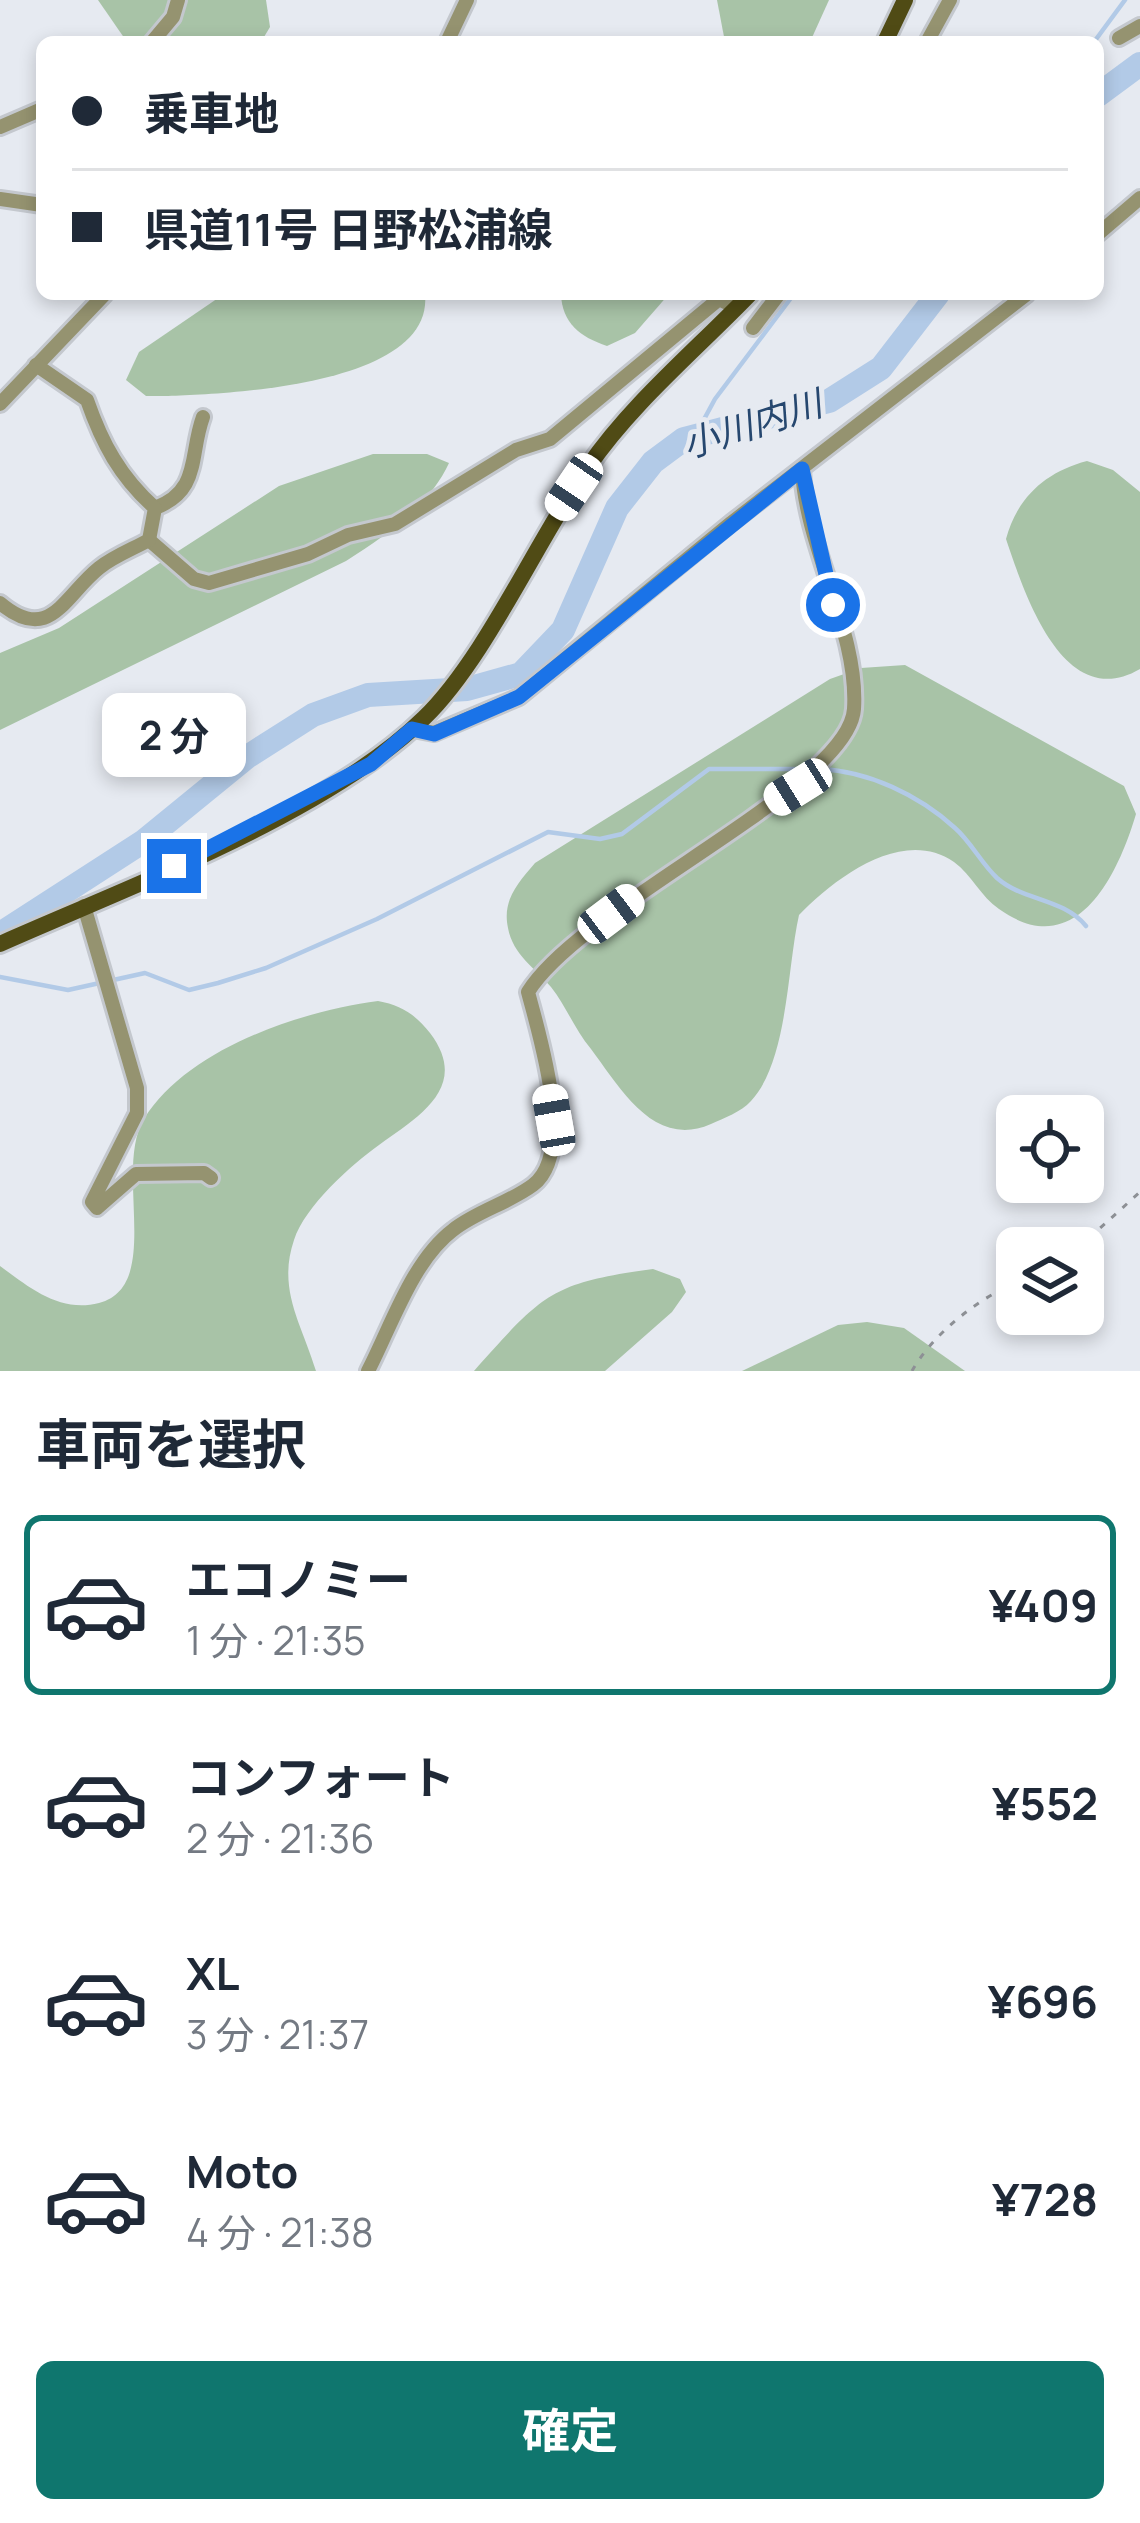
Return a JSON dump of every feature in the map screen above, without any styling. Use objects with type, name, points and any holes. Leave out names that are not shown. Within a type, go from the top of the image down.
[{"type":"main road","points":[[888,36],[905,0]]},
{"type":"main road","points":[[0,944],[296,806],[371,764],[412,729],[459,674],[591,461],[743,301]]},
{"type":"street","points":[[157,36],[173,17],[178,0]]},
{"type":"street","points":[[450,36],[467,0]]},
{"type":"street","points":[[930,36],[950,0]]},
{"type":"street","points":[[1119,38],[1140,26]]},
{"type":"street","points":[[0,127],[36,112]]},
{"type":"street","points":[[1104,229],[1140,198]]},
{"type":"street","points":[[0,199],[36,204]]},
{"type":"street","points":[[0,404],[99,300]]},
{"type":"street","points":[[149,540],[194,578],[208,583],[308,554],[348,535],[395,524],[516,451],[550,439],[718,300]]},
{"type":"street","points":[[753,328],[774,300]]},
{"type":"street","points":[[412,729],[434,734],[519,697],[1020,300]]},
{"type":"street","points":[[36,365],[87,400],[94,429],[129,485],[155,508]]},
{"type":"street","points":[[155,508],[177,500],[187,486],[203,416]]},
{"type":"street","points":[[368,1371],[452,1230],[536,1184],[550,1162],[556,1140],[554,1120],[528,992],[537,979],[576,940],[680,862],[798,787],[837,750],[845,734],[854,712],[850,668],[802,469]]},
{"type":"street","points":[[149,540],[155,508]]},
{"type":"street","points":[[0,603],[32,620],[52,616],[100,567],[149,540]]},
{"type":"street","points":[[84,906],[137,1088],[137,1113],[92,1202],[97,1208],[106,1205],[136,1174],[204,1173],[211,1178]]},
{"type":"path","points":[[1101,1227],[1140,1192]]},
{"type":"path","points":[[912,1371],[919,1357],[996,1294]]},
{"type":"green space","points":[[98,0],[266,0],[270,27],[265,36],[123,36]]},
{"type":"green space","points":[[717,0],[829,0],[813,36],[724,36]]},
{"type":"green space","points":[[215,300],[424,300],[419,324],[397,348],[364,366],[278,387],[146,396],[126,380],[139,352]]},
{"type":"green space","points":[[562,300],[664,300],[635,333],[607,346],[574,328]]},
{"type":"green space","points":[[373,454],[427,454],[449,463],[418,507],[346,561],[0,730],[0,653],[59,628],[279,486]]},
{"type":"green space","points":[[1087,461],[1113,470],[1140,492],[1140,669],[1113,679],[1089,675],[1069,662],[1051,641],[1006,539],[1017,511],[1035,489],[1058,472]]},
{"type":"green space","points":[[905,665],[1124,786],[1136,814],[1118,862],[1090,905],[1050,926],[1026,923],[999,909],[960,867],[934,852],[891,853],[870,861],[831,886],[799,915],[779,1039],[763,1084],[751,1101],[727,1117],[691,1130],[656,1122],[614,1081],[551,987],[515,946],[507,918],[513,892],[535,863],[830,679],[861,668]]},
{"type":"green space","points":[[378,1001],[401,1008],[419,1021],[441,1052],[445,1069],[434,1099],[330,1187],[294,1240],[290,1291],[316,1371],[0,1371],[0,1266],[46,1296],[71,1305],[99,1303],[118,1292],[129,1274],[134,1251],[136,1141],[144,1119],[163,1094],[188,1072],[248,1038],[315,1014]]},
{"type":"green space","points":[[653,1269],[680,1279],[686,1292],[672,1312],[605,1371],[474,1371],[551,1296],[591,1280]]},
{"type":"green space","points":[[867,1322],[904,1328],[965,1371],[742,1371],[838,1325]]},
{"type":"waterway","points":[[1098,36],[1125,0]]},
{"type":"waterway","points":[[922,36],[931,21]]},
{"type":"waterway","name":"小川内川","points":[[1104,91],[1140,64]]},
{"type":"waterway","points":[[695,436],[715,399],[789,300]]},
{"type":"waterway","name":"小川内川","points":[[0,934],[144,841],[247,757],[313,715],[368,695],[467,689],[521,674],[563,630],[617,508],[653,462],[684,439],[829,401],[881,368],[933,300]]},
{"type":"waterway","points":[[0,977],[68,990],[145,973],[189,990],[218,983],[266,968],[377,919],[548,832],[600,839],[622,834],[709,769],[808,769]]},
{"type":"waterway","points":[[820,769],[856,774],[909,795],[955,828],[1007,886],[1066,910],[1086,926]]},
{"type":"route","points":[[174,866],[371,764],[412,729],[434,734],[519,697],[802,469],[833,605]]}]
